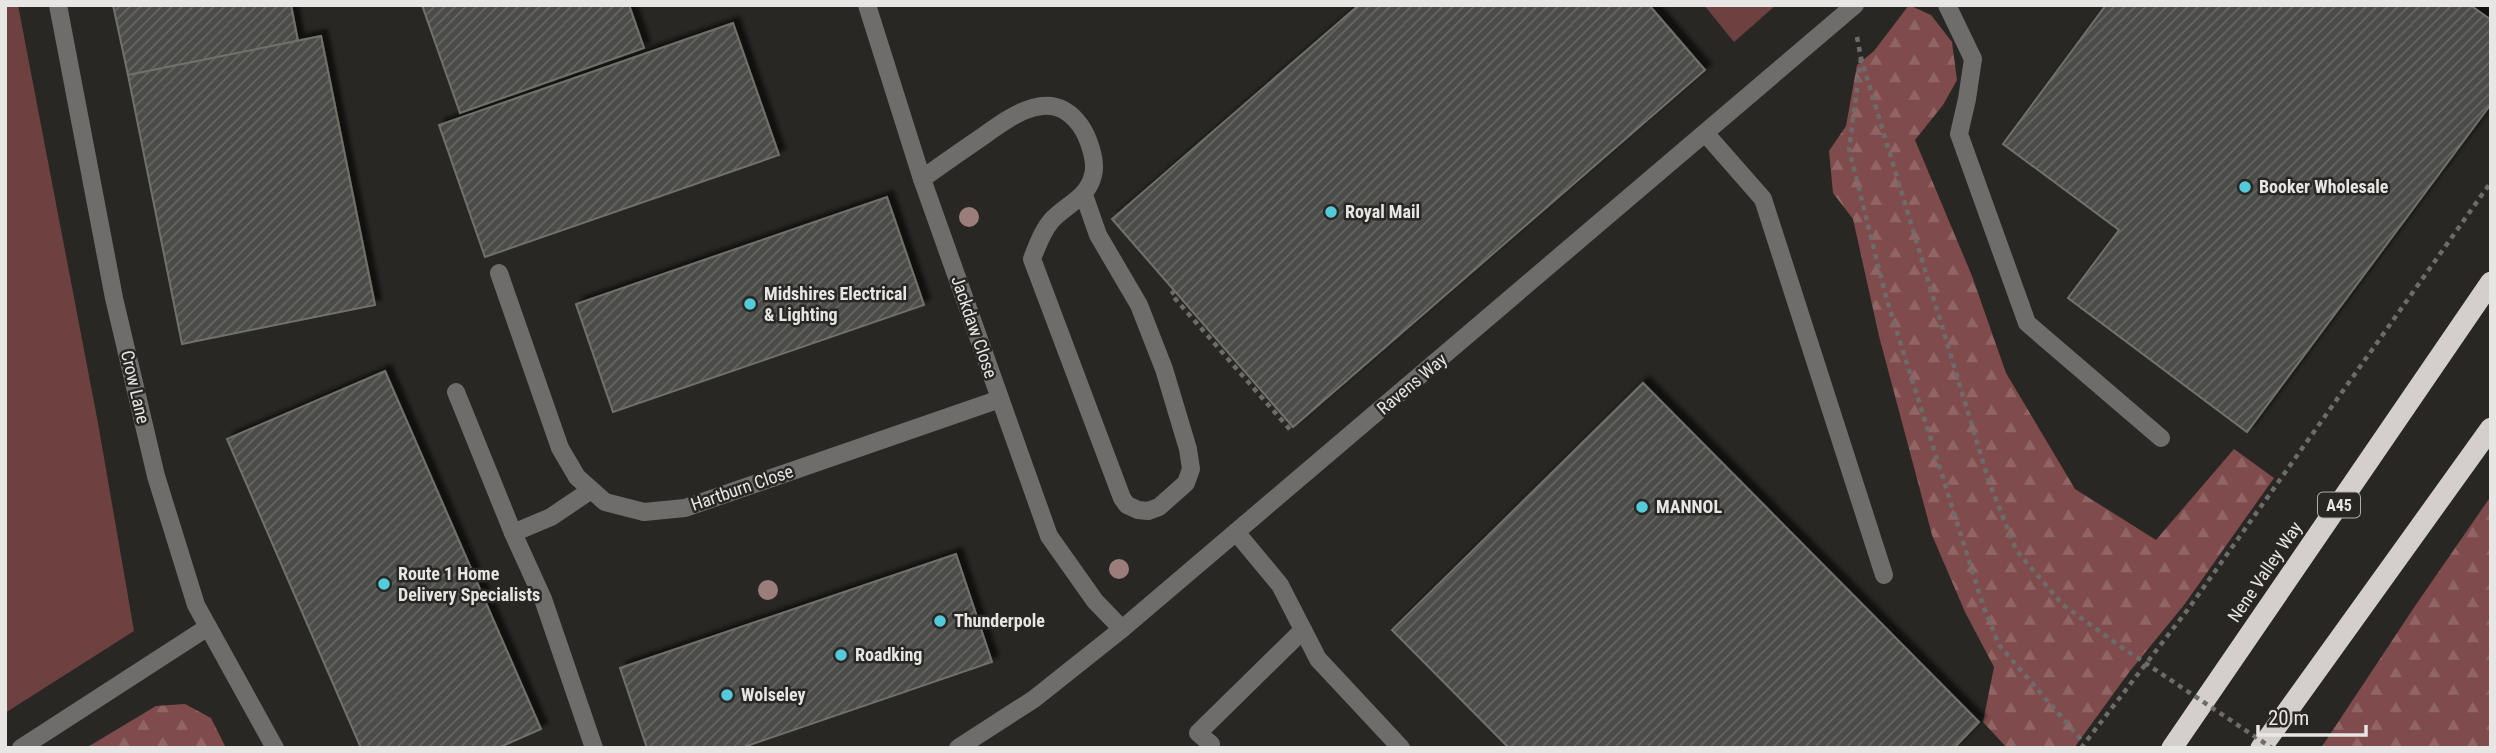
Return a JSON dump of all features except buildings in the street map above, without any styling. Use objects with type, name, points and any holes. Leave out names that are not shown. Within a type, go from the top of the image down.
[{"type":"highway","name":"Nene Valley Way","points":[[2172,748],[2491,282]]},
{"type":"highway","points":[[2261,748],[2491,428]]},
{"type":"highway","points":[[2166,748],[2186,727]]},
{"type":"street","name":"Crow Lane","points":[[58,5],[114,298],[156,476],[196,605],[275,748]]},
{"type":"street","name":"Jackdaw Close","points":[[867,5],[922,179],[1049,536],[1095,601],[1122,629]]},
{"type":"street","points":[[1947,5],[1973,59],[1959,134],[2027,323],[2161,438]]},
{"type":"street","name":"Ravens Way","points":[[958,748],[1034,699],[1122,629],[1853,7]]},
{"type":"street","points":[[922,179],[1019,111],[1043,105],[1059,107],[1072,113],[1084,131],[1091,151],[1094,174],[1084,195],[1051,221],[1041,236],[1032,259],[1122,498],[1128,505],[1148,511],[1159,507],[1186,483],[1191,469],[1188,449],[1164,369],[1139,305],[1098,235],[1084,195]]},
{"type":"street","points":[[1706,134],[1763,199],[1884,575]]},
{"type":"street","name":"Hartburn Close","points":[[499,273],[560,448],[577,477],[605,502],[644,512],[685,509],[1000,399]]},
{"type":"street","points":[[456,392],[543,599],[594,748]]},
{"type":"street","points":[[513,533],[551,517],[591,490]]},
{"type":"street","points":[[1236,532],[1280,585],[1318,659],[1401,748]]},
{"type":"street","points":[[21,748],[208,627]]},
{"type":"street","points":[[1211,744],[1198,733],[1303,629]]},
{"type":"path","points":[[1853,7],[1861,58],[1989,482],[2016,550],[2063,605],[2272,748]]},
{"type":"path","points":[[1861,58],[1849,149],[1886,297],[1983,605],[1999,645],[2082,745],[2189,608],[2491,182]]},
{"type":"path","points":[[1175,291],[1171,293],[1293,433]]},
{"type":"shaded area","points":[[5,5],[18,5],[98,423],[134,631],[5,713]]},
{"type":"shaded area","points":[[1704,5],[1776,5],[1734,42]]},
{"type":"green space","points":[[1909,5],[1931,15],[1952,42],[1957,80],[1943,105],[1915,140],[1972,276],[2006,373],[2075,489],[2156,540],[2234,449],[2274,478],[2184,605],[2130,671],[2074,748],[2007,748],[1983,722],[1994,667],[1965,612],[1932,535],[1879,336],[1853,219],[1833,193],[1829,151],[1846,126],[1857,65],[1874,51]]},
{"type":"green space","points":[[2491,496],[2491,748],[2321,748],[2415,606]]},
{"type":"green space","points":[[185,704],[211,718],[226,748],[86,748],[156,706]]},
{"type":"place","name":"Booker Wholesale","points":[[2245,187]]},
{"type":"place","name":"Royal Mail","points":[[1331,212]]},
{"type":"place","name":"Midshires Electrical & Lighting","points":[[750,304]]},
{"type":"place","name":"MANNOL","points":[[1642,507]]},
{"type":"place","name":"Route 1 Home Delivery Specialists","points":[[384,584]]},
{"type":"place","name":"Thunderpole","points":[[940,621]]},
{"type":"place","name":"Roadking","points":[[841,655]]},
{"type":"place","name":"Wolseley","points":[[727,695]]}]
